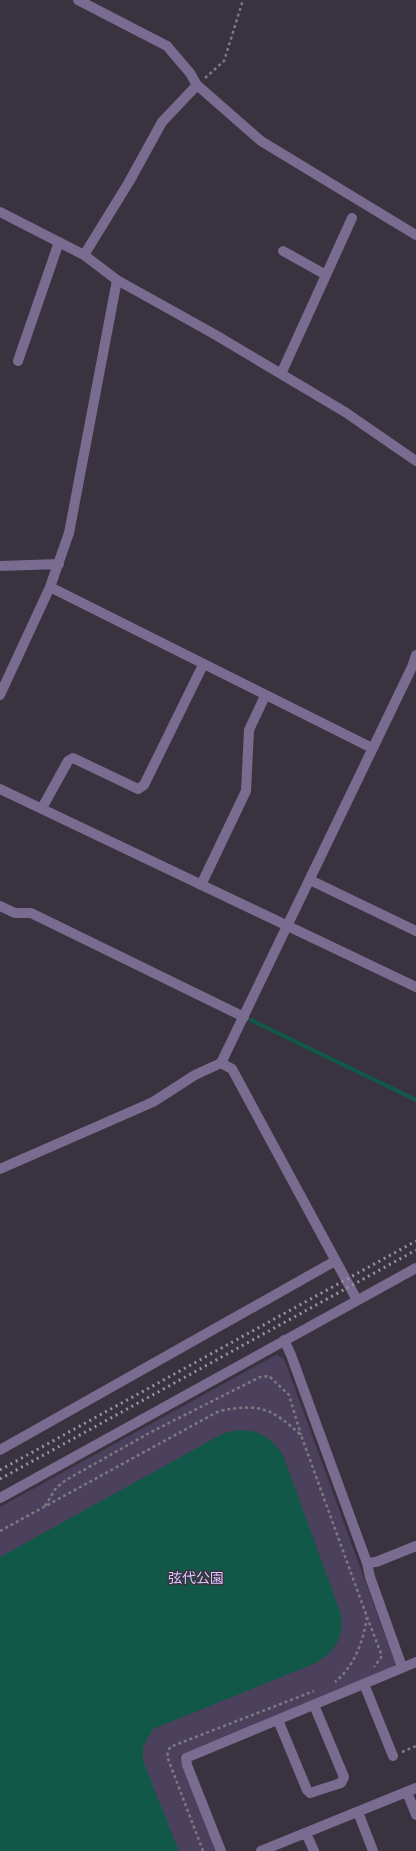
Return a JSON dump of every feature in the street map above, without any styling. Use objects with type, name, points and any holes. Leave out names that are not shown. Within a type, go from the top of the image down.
[{"type":"street","points":[[78,0],[167,46],[190,73],[197,85],[260,140],[416,235]]},
{"type":"street","points":[[84,255],[129,182],[162,122],[197,85]]},
{"type":"street","points":[[0,212],[84,255],[117,280],[143,296],[214,334],[345,412],[416,461]]},
{"type":"street","points":[[280,374],[352,218]]},
{"type":"street","points":[[18,361],[59,242]]},
{"type":"street","points":[[283,251],[326,275]]},
{"type":"street","points":[[0,695],[50,587],[70,534],[117,280]]},
{"type":"street","points":[[0,566],[59,564]]},
{"type":"street","points":[[50,587],[198,660],[203,665],[372,748]]},
{"type":"street","points":[[0,1169],[153,1102],[195,1075],[222,1063],[412,667],[416,655]]},
{"type":"street","points":[[42,808],[68,761],[73,758],[138,789],[144,785],[203,665]]},
{"type":"street","points":[[201,884],[246,791],[249,730],[265,696]]},
{"type":"street","points":[[0,789],[416,986]]},
{"type":"street","points":[[310,880],[416,931]]},
{"type":"street","points":[[0,906],[15,913],[31,913],[244,1017]]},
{"type":"street","points":[[222,1063],[232,1069],[357,1300]]},
{"type":"street","points":[[0,1450],[335,1261]]},
{"type":"street","points":[[0,1498],[416,1268]]},
{"type":"street","points":[[284,1340],[291,1355],[367,1563],[370,1577],[402,1667]]},
{"type":"street","points":[[367,1563],[376,1562],[416,1546]]},
{"type":"street","points":[[221,1851],[187,1765],[186,1758],[416,1662]]},
{"type":"street","points":[[364,1684],[393,1756]]},
{"type":"street","points":[[278,1720],[307,1790],[310,1793],[341,1783],[344,1777],[314,1705]]},
{"type":"street","points":[[261,1851],[412,1790],[416,1815]]},
{"type":"street","points":[[358,1812],[373,1851]]},
{"type":"street","points":[[306,1833],[314,1851]]},
{"type":"path","points":[[197,85],[224,61],[243,0]]},
{"type":"path","points":[[44,1507],[56,1488],[66,1480],[158,1429],[260,1377],[269,1376],[289,1395],[301,1435],[366,1617],[382,1656],[374,1667],[368,1669]]},
{"type":"path","points":[[0,1531],[219,1411],[242,1407],[267,1409],[286,1421],[301,1435]]},
{"type":"path","points":[[336,1682],[346,1672],[357,1653],[364,1637],[366,1617]]},
{"type":"path","points":[[329,1685],[342,1680]]},
{"type":"path","points":[[203,1851],[168,1756],[170,1747],[314,1691]]},
{"type":"green space","name":"弦代公園","points":[[276,1355],[284,1359],[395,1663],[392,1668],[179,1756],[217,1851],[0,1851],[0,1507]]},
{"type":"shaded area","name":"弦代公園","points":[[239,1430],[259,1433],[274,1444],[283,1455],[341,1614],[342,1622],[340,1636],[337,1643],[323,1659],[316,1663],[153,1729],[143,1747],[143,1761],[179,1851],[0,1851],[0,1557],[224,1433]]},
{"type":"waterway","points":[[251,1020],[416,1100]]},
{"type":"railway","points":[[0,1470],[416,1241]]},
{"type":"railway","points":[[0,1479],[416,1250]]}]
